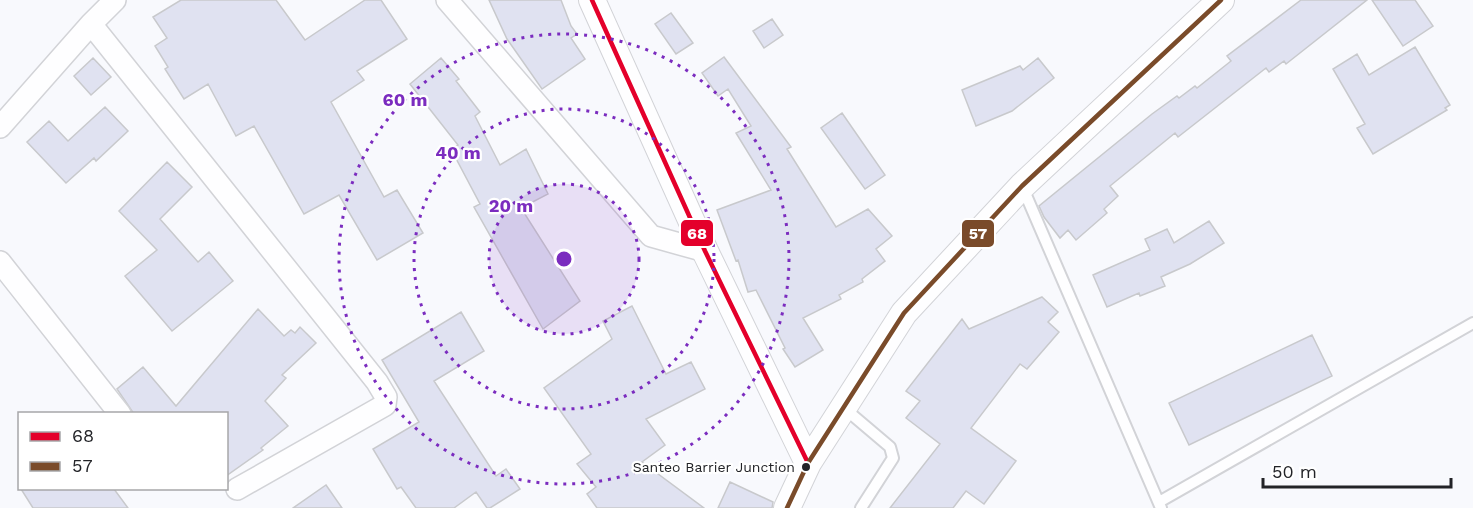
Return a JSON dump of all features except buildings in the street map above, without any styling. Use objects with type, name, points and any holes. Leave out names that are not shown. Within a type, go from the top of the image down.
[{"type":"street","points":[[0,127],[115,0]]},
{"type":"street","points":[[447,0],[651,236],[705,251]]},
{"type":"street","points":[[592,0],[705,251],[808,463]]},
{"type":"street","points":[[787,508],[808,463],[904,313],[1022,186],[1221,0]]},
{"type":"street","points":[[91,24],[377,382],[386,397],[385,405],[237,489]]},
{"type":"street","points":[[0,262],[118,412]]},
{"type":"lane","points":[[1022,186],[1160,505],[1473,323]]},
{"type":"lane","points":[[843,408],[890,447],[893,458],[861,508]]},
{"type":"transit line","name":"68","points":[[592,0],[705,251],[808,463]]},
{"type":"transit line","name":"57","points":[[787,508],[808,463],[904,313],[1022,186],[1221,0]]},
{"type":"place","name":"Santeo Barrier Junction","points":[[806,467]]}]
